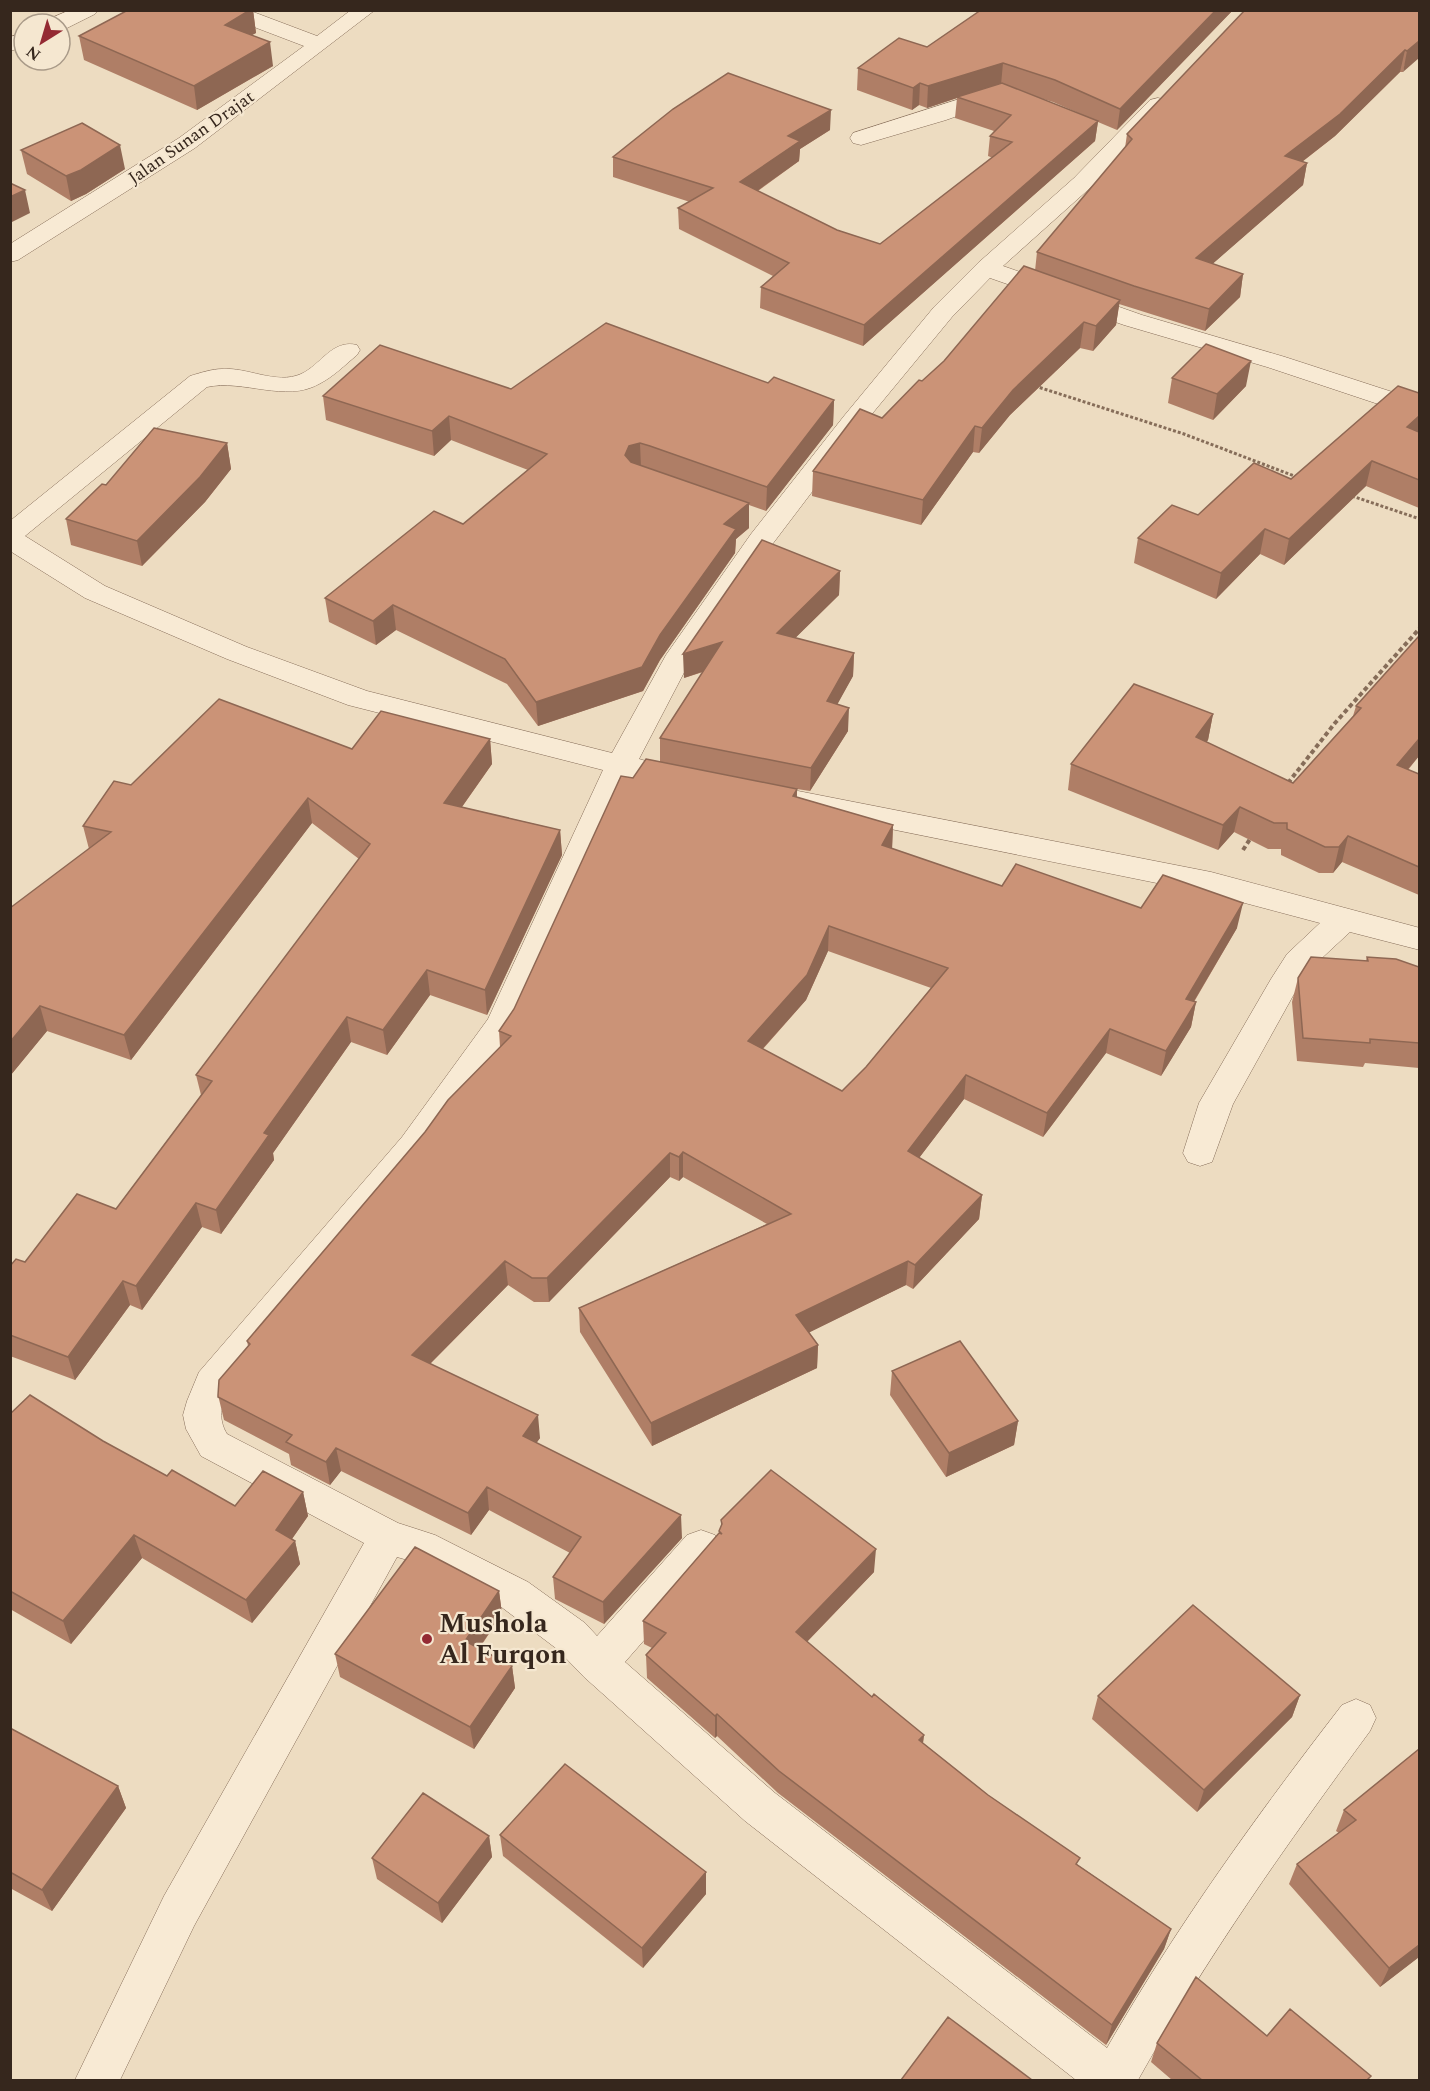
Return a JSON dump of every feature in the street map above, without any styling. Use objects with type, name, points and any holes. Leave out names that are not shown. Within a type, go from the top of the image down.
[{"type":"street","points":[[72,17],[88,10]]},
{"type":"street","points":[[227,10],[319,44]]},
{"type":"street","name":"Jalan Sunan Drajat","points":[[10,255],[187,143],[365,10]]},
{"type":"street","points":[[1176,87],[1110,138],[1082,183],[986,268],[921,339],[853,421],[762,521],[676,661],[620,766],[502,1024],[414,1146],[212,1383],[201,1409],[204,1430],[214,1444],[388,1537],[421,1547],[514,1594],[571,1636],[598,1664],[760,1807],[1112,2080],[1151,2012],[1241,1873],[1356,1718]]},
{"type":"street","points":[[861,138],[938,115],[992,95],[1000,94],[1015,98]]},
{"type":"street","points":[[986,268],[1133,320],[1276,362],[1419,410]]},
{"type":"street","points":[[348,350],[309,380],[281,385],[223,376],[199,381],[10,537],[95,592],[237,653],[358,698],[620,766],[667,775]]},
{"type":"street","points":[[771,796],[1218,885],[1419,939]]},
{"type":"street","points":[[1200,1153],[1216,1103],[1282,987],[1298,962],[1344,919]]},
{"type":"street","points":[[97,2080],[179,1911],[388,1537]]},
{"type":"street","points":[[598,1664],[701,1547]]},
{"type":"path","points":[[1035,386],[1184,434],[1307,481]]},
{"type":"path","points":[[1348,495],[1419,519]]},
{"type":"path","points":[[1285,788],[1312,749],[1364,686],[1419,628]]},
{"type":"path","points":[[1218,885],[1258,827]]},
{"type":"building","points":[[128,10],[250,10],[225,25],[270,42],[194,86],[79,36]]},
{"type":"building","points":[[981,10],[1216,10],[1120,109],[1055,80],[1003,63],[928,86],[920,83],[913,88],[858,68],[899,38],[927,47]]},
{"type":"building","points":[[1245,10],[1419,10],[1419,41],[1407,51],[1405,50],[1340,114],[1285,156],[1307,163],[1196,258],[1243,274],[1209,309],[1037,252],[1132,139],[1127,134]]},
{"type":"building","points":[[728,73],[831,110],[788,136],[800,141],[740,182],[837,230],[880,244],[1012,142],[990,136],[1011,115],[957,97],[1002,83],[1098,121],[864,325],[761,287],[789,263],[678,208],[713,188],[613,157],[673,109]]},
{"type":"building","points":[[82,123],[120,145],[81,170],[66,176],[21,150]]},
{"type":"building","points":[[10,183],[25,190],[10,197]]},
{"type":"building","points":[[1024,266],[1120,300],[1096,326],[1084,322],[1013,390],[982,428],[975,426],[923,500],[813,471],[860,409],[882,418],[919,380],[922,381],[944,361]]},
{"type":"building","points":[[606,323],[768,383],[774,377],[834,400],[767,487],[640,443],[629,446],[625,455],[631,462],[749,503],[724,524],[736,529],[660,635],[642,667],[536,702],[505,659],[393,605],[373,621],[325,598],[434,511],[463,524],[547,454],[449,416],[432,431],[323,396],[380,345],[511,389]]},
{"type":"building","points":[[1206,344],[1251,361],[1217,394],[1172,378]]},
{"type":"building","points":[[1398,386],[1419,393],[1419,416],[1407,427],[1419,432],[1419,480],[1372,461],[1289,539],[1265,529],[1221,573],[1138,538],[1172,505],[1198,515],[1254,463],[1291,479]]},
{"type":"building","points":[[154,428],[227,443],[200,477],[137,541],[66,519],[102,484],[106,485]]},
{"type":"building","points":[[762,540],[840,571],[777,633],[854,653],[827,701],[849,708],[811,768],[660,738],[722,642],[683,654]]},
{"type":"building","points":[[1419,636],[1419,739],[1397,765],[1419,774],[1419,867],[1348,836],[1339,847],[1325,847],[1287,829],[1287,823],[1274,823],[1240,807],[1223,825],[1071,764],[1134,684],[1213,714],[1196,737],[1293,783],[1361,708],[1356,706]]},
{"type":"building","points":[[219,699],[352,749],[381,711],[490,739],[444,803],[560,830],[485,990],[427,970],[383,1030],[347,1017],[264,1133],[269,1135],[216,1210],[196,1203],[136,1286],[123,1281],[68,1357],[10,1335],[10,1266],[16,1259],[25,1262],[77,1194],[116,1209],[212,1081],[196,1075],[370,844],[308,798],[124,1035],[40,1006],[10,1042],[10,908],[111,832],[83,826],[114,781],[131,785]]},
{"type":"building","points":[[646,759],[797,789],[793,796],[893,825],[882,845],[1002,886],[1016,864],[1141,908],[1163,875],[1243,903],[1186,999],[1196,1002],[1166,1051],[1110,1029],[1047,1113],[966,1075],[908,1151],[982,1195],[915,1265],[908,1261],[796,1315],[818,1345],[651,1423],[579,1308],[791,1214],[683,1152],[679,1157],[670,1153],[547,1278],[532,1278],[505,1261],[412,1355],[538,1415],[523,1436],[681,1515],[603,1602],[553,1577],[581,1537],[487,1487],[468,1513],[336,1448],[326,1462],[286,1442],[292,1435],[218,1395],[219,1380],[250,1344],[247,1341],[425,1132],[448,1100],[511,1036],[499,1031],[514,1009],[621,776],[633,778]],"holes":[[[829,926],[948,968],[866,1067],[842,1091],[748,1041],[807,975]]]},
{"type":"building","points":[[1311,957],[1368,961],[1367,957],[1396,959],[1419,967],[1419,1043],[1370,1039],[1370,1043],[1303,1038],[1298,978]]},
{"type":"building","points":[[960,1341],[1018,1421],[949,1453],[892,1371]]},
{"type":"building","points":[[30,1395],[103,1441],[167,1476],[172,1470],[235,1506],[263,1471],[303,1492],[276,1530],[295,1541],[246,1600],[134,1535],[63,1621],[10,1591],[10,1414]]},
{"type":"building","points":[[771,1470],[876,1549],[796,1632],[872,1697],[874,1694],[924,1735],[919,1740],[988,1795],[1080,1858],[1076,1864],[1171,1929],[1112,2025],[779,1771],[717,1714],[715,1716],[646,1655],[666,1633],[643,1621],[719,1533],[722,1534],[719,1531],[721,1520]]},
{"type":"building","name":"Mushola Al Furqon","points":[[415,1547],[499,1591],[465,1641],[512,1666],[470,1727],[335,1654]]},
{"type":"building","points":[[1193,1605],[1300,1695],[1204,1790],[1098,1696]]},
{"type":"building","points":[[10,1728],[118,1786],[42,1890],[10,1872]]},
{"type":"building","points":[[1419,1749],[1419,1945],[1389,1968],[1297,1864],[1356,1820],[1344,1810]]},
{"type":"building","points":[[565,1764],[706,1872],[642,1948],[500,1835]]},
{"type":"building","points":[[423,1793],[489,1836],[438,1903],[372,1858]]},
{"type":"building","points":[[1196,1977],[1267,2036],[1290,2009],[1371,2076],[1367,2080],[1202,2080],[1157,2043]]},
{"type":"building","points":[[948,2017],[1032,2080],[901,2080]]},
{"type":"place","name":"Mushola Al Furqon","points":[[427,1639]]}]
